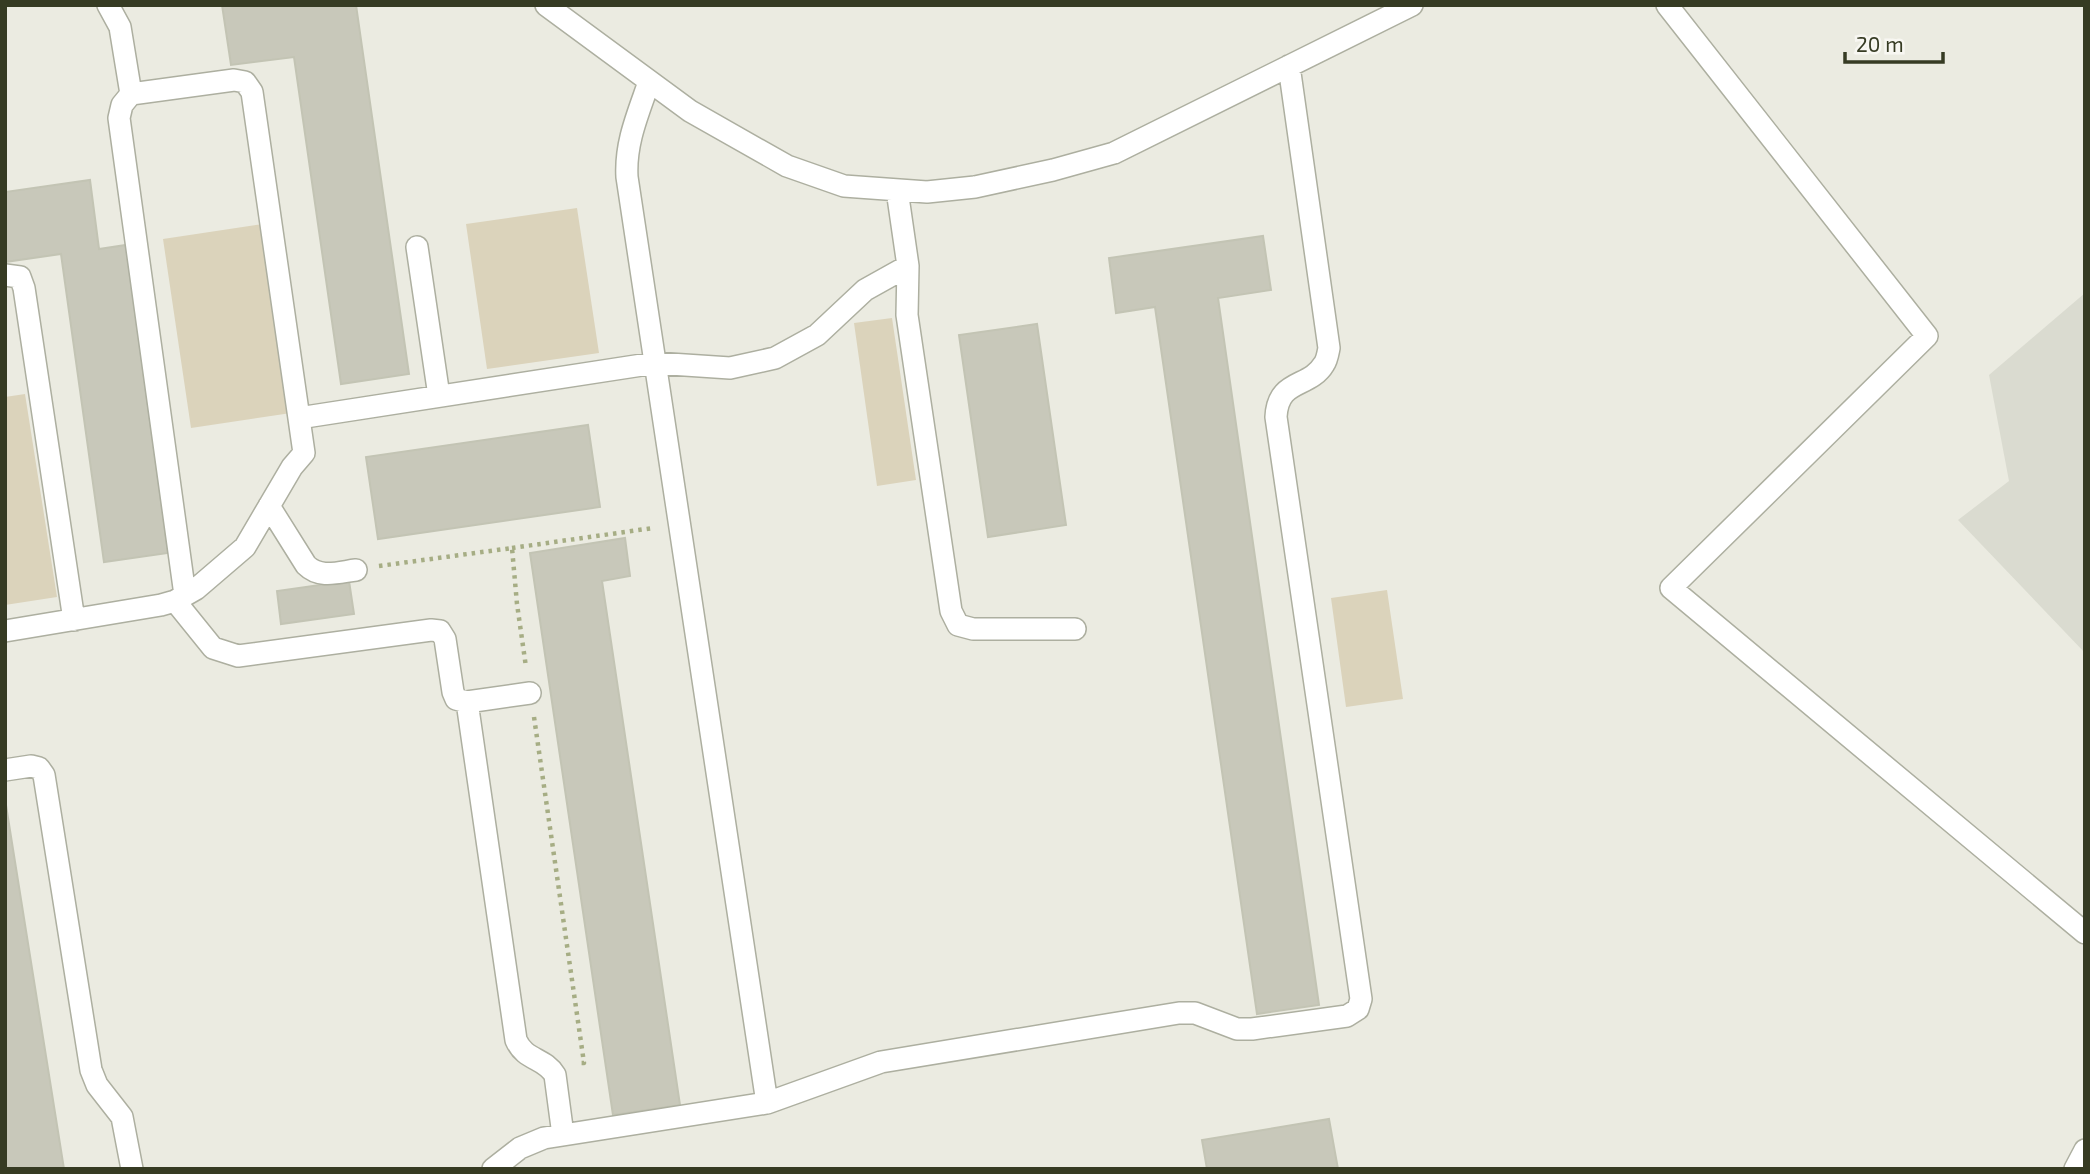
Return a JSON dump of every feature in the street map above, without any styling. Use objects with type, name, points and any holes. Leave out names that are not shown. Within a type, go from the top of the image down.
[{"type":"street","points":[[108,5],[120,27],[131,94]]},
{"type":"street","points":[[546,5],[690,111],[787,166],[844,186],[926,192],[975,187],[1114,153],[1412,5]]},
{"type":"street","points":[[1667,5],[1927,336],[1671,588],[2085,933]]},
{"type":"street","points":[[493,1169],[530,1142],[767,1103],[881,1062],[1179,1013],[1195,1013],[1237,1029],[1252,1029],[1347,1016],[1358,1009],[1361,999],[1276,416],[1277,402],[1288,389],[1315,374],[1325,364],[1329,348],[1289,66]]},
{"type":"street","points":[[5,631],[180,598],[196,589],[245,547],[292,467],[304,453],[252,92],[245,82],[234,80],[131,94],[122,105],[119,118],[180,598],[214,648],[238,656],[440,631],[445,639],[456,699],[467,702],[530,693]]},
{"type":"street","points":[[649,82],[630,139],[626,158],[627,177],[767,1103]]},
{"type":"street","points":[[897,190],[908,266],[907,314],[951,611],[958,625],[973,629],[1075,629]]},
{"type":"street","points":[[417,247],[439,396]]},
{"type":"street","points":[[299,418],[655,363],[730,368],[775,358],[817,335],[865,290],[908,266]]},
{"type":"street","points":[[5,275],[20,277],[24,288],[74,620]]},
{"type":"street","points":[[270,506],[313,572],[325,574],[356,570]]},
{"type":"street","points":[[467,702],[516,1040],[520,1050],[550,1067],[555,1075],[564,1135]]},
{"type":"street","points":[[5,770],[31,766],[39,768],[44,775],[91,1070],[97,1085],[122,1117],[132,1169]]},
{"type":"street","points":[[2075,1169],[2085,1150]]},
{"type":"path","points":[[356,570],[680,524]]},
{"type":"path","points":[[512,548],[517,604],[584,1063],[550,1067]]},
{"type":"shaded area","points":[[577,208],[599,353],[487,369],[466,224]]},
{"type":"shaded area","points":[[263,224],[291,413],[191,428],[163,239]]},
{"type":"shaded area","points":[[2085,293],[2085,653],[1958,520],[2009,481],[1989,375]]},
{"type":"shaded area","points":[[892,318],[916,480],[877,486],[854,323]]},
{"type":"shaded area","points":[[25,394],[57,597],[5,605],[5,397]]},
{"type":"shaded area","points":[[1387,590],[1403,699],[1346,707],[1331,598]]},
{"type":"building","points":[[222,5],[356,5],[409,374],[341,384],[294,57],[231,65]]},
{"type":"building","points":[[90,180],[99,249],[126,245],[168,553],[104,562],[61,254],[5,262],[5,192]]},
{"type":"building","points":[[1263,236],[1271,290],[1218,298],[1319,1005],[1257,1014],[1155,307],[1116,313],[1109,258]]},
{"type":"building","points":[[1037,324],[1066,525],[988,537],[959,335]]},
{"type":"building","points":[[588,425],[600,507],[378,539],[366,457]]},
{"type":"building","points":[[625,538],[630,576],[602,581],[680,1105],[613,1115],[530,553]]},
{"type":"building","points":[[349,581],[354,614],[281,624],[277,591]]},
{"type":"building","points":[[5,799],[64,1169],[5,1169]]},
{"type":"building","points":[[1329,1119],[1338,1169],[1207,1169],[1202,1140]]}]
